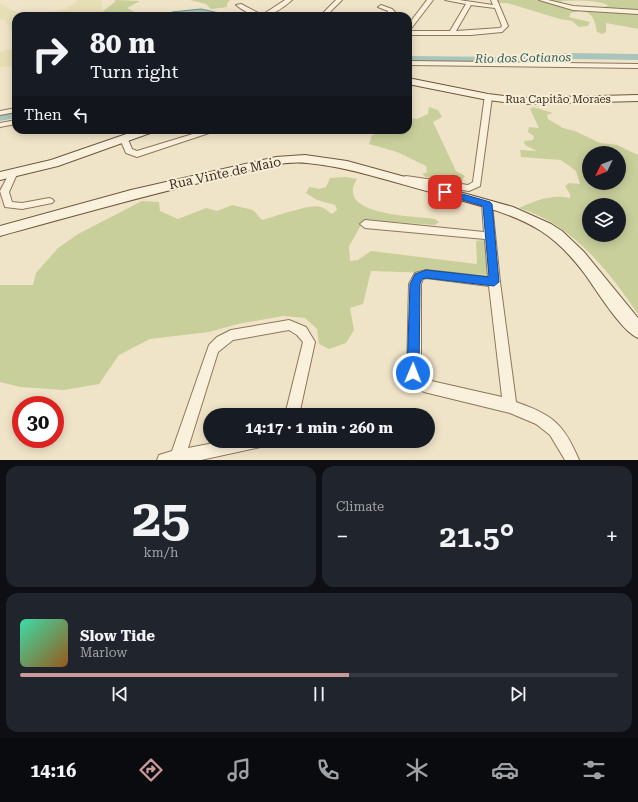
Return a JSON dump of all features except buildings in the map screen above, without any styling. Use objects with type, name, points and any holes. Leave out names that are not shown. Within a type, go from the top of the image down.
[{"type":"main road","name":"Rua Capitão Moraes","points":[[412,82],[488,97],[545,101],[638,98]]},
{"type":"main road","points":[[0,176],[54,163],[138,134]]},
{"type":"main road","name":"Rua Vinte de Maio","points":[[0,231],[131,194],[276,161],[305,159],[325,161],[388,176],[487,204],[539,223],[557,235],[573,250],[622,315],[638,330]]},
{"type":"street","points":[[270,12],[289,0]]},
{"type":"street","points":[[327,12],[339,0]]},
{"type":"street","points":[[412,24],[430,0]]},
{"type":"street","points":[[448,0],[496,8]]},
{"type":"street","points":[[412,33],[483,33],[502,30],[505,26],[496,8],[494,0]]},
{"type":"street","points":[[542,0],[573,8],[638,12]]},
{"type":"street","points":[[452,33],[470,4]]},
{"type":"street","points":[[239,5],[254,12]]},
{"type":"street","points":[[381,7],[392,12]]},
{"type":"street","points":[[412,63],[638,66]]},
{"type":"street","points":[[388,176],[462,187],[474,186],[477,184],[488,97]]},
{"type":"street","points":[[0,113],[12,111]]},
{"type":"street","points":[[0,125],[12,123]]},
{"type":"street","points":[[124,139],[129,151],[137,154],[201,134]]},
{"type":"street","points":[[13,174],[4,192],[8,205],[22,206],[49,201]]},
{"type":"street","points":[[487,204],[494,282],[510,406]]},
{"type":"street","points":[[365,224],[490,236]]},
{"type":"street","points":[[494,282],[426,274],[419,276],[415,284],[413,373],[416,380],[424,386],[510,406],[537,416],[554,428],[566,445],[572,460]]},
{"type":"street","points":[[171,458],[213,349],[221,341],[231,335],[288,325],[296,327],[306,336],[309,342],[294,408]]},
{"type":"street","points":[[171,458],[223,448]]},
{"type":"shaded area","points":[[77,0],[101,0],[103,12],[55,12],[65,9],[78,1]]},
{"type":"shaded area","points":[[0,4],[16,12],[12,12],[12,31],[5,20],[0,19]]},
{"type":"shaded area","points":[[12,48],[12,66],[0,67],[0,52]]},
{"type":"green space","points":[[114,0],[140,1],[127,8],[134,12],[102,12],[116,1]]},
{"type":"green space","points":[[190,0],[230,0],[227,7],[211,9],[206,4]]},
{"type":"green space","points":[[497,0],[638,0],[638,29],[606,23],[606,32],[602,34],[597,32],[592,17],[587,12],[583,11],[571,13],[569,17],[590,22],[588,26],[579,27],[572,21],[560,19],[507,3],[498,3]],"holes":[[[561,1],[591,1],[608,5],[600,10],[565,6]]]},
{"type":"green space","points":[[429,107],[438,110],[442,117],[433,122],[456,171],[465,176],[460,182],[426,177],[422,174],[427,172],[426,166],[397,152],[369,144],[372,135],[376,134],[412,134],[412,118],[417,119],[428,114]]},
{"type":"green space","points":[[533,107],[553,113],[547,115],[548,119],[563,128],[575,131],[600,143],[619,146],[582,146],[582,190],[626,190],[626,149],[638,155],[638,314],[614,281],[587,250],[556,225],[538,215],[519,208],[550,197],[570,198],[570,194],[565,186],[569,183],[580,184],[576,171],[561,160],[521,157],[520,150],[537,151],[525,145],[524,141],[533,140],[534,136],[528,132],[529,127],[539,128],[530,109]]},
{"type":"green space","points":[[346,177],[357,179],[353,191],[357,200],[366,207],[395,215],[435,219],[439,222],[435,225],[365,220],[349,246],[350,261],[358,260],[371,251],[477,264],[476,241],[482,240],[488,242],[490,275],[371,271],[363,304],[350,308],[354,330],[346,343],[329,349],[319,344],[317,329],[305,318],[283,316],[238,324],[209,332],[150,339],[119,355],[99,384],[64,390],[20,387],[0,382],[0,285],[33,285],[36,273],[58,248],[78,234],[142,201],[159,202],[160,211],[178,219],[206,208],[217,211],[232,205],[253,210],[262,220],[316,206],[325,209],[332,214],[337,210],[335,205],[317,200],[306,193],[309,187],[319,189],[326,187],[330,178]]},
{"type":"water","points":[[201,9],[214,12],[172,12]]},
{"type":"waterway","name":"Rio dos Cotianos","points":[[412,59],[510,60],[571,56],[638,57]]},
{"type":"waterway","points":[[0,118],[12,116]]},
{"type":"route","points":[[413,373],[415,284],[419,276],[426,274],[494,282],[487,204],[445,192]]}]
